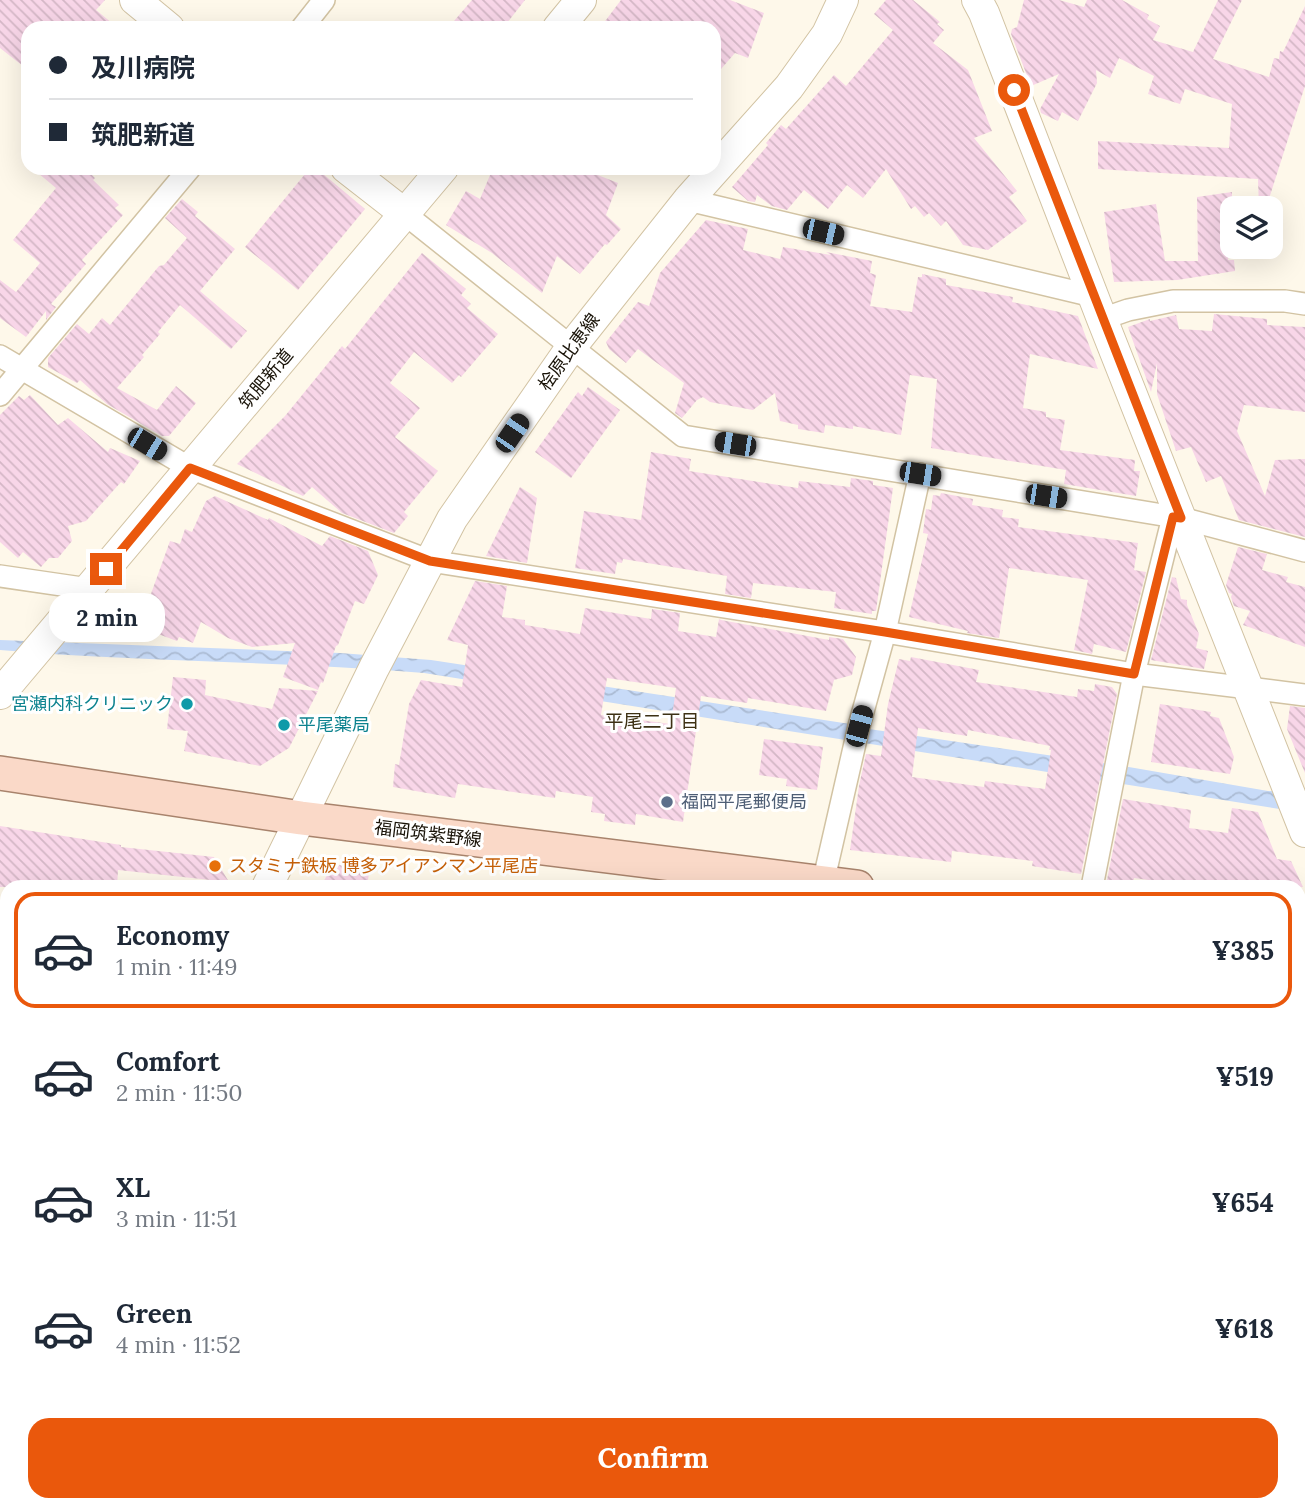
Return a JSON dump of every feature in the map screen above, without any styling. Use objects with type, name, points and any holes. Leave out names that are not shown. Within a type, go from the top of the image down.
[{"type":"main road","name":"福岡筑紫野線","points":[[0,773],[301,818],[776,880]]},
{"type":"street","points":[[308,21],[324,0]]},
{"type":"street","points":[[564,21],[581,0]]},
{"type":"street","name":"桧原比恵線","points":[[721,163],[789,87],[827,34],[843,0]]},
{"type":"street","points":[[141,2],[161,21]]},
{"type":"street","points":[[984,4],[1177,517],[1249,686],[1297,812]]},
{"type":"street","points":[[0,395],[184,175]]},
{"type":"street","points":[[355,175],[683,436],[1177,517],[1305,551]]},
{"type":"street","name":"筑肥新道","points":[[0,694],[437,175]]},
{"type":"street","name":"桧原比恵線","points":[[270,880],[452,519],[572,346],[710,175]]},
{"type":"street","points":[[688,200],[1097,307],[1128,310],[1173,301],[1285,300],[1305,304]]},
{"type":"street","points":[[0,356],[190,468],[430,561],[1134,674],[1249,686],[1305,695]]},
{"type":"street","points":[[808,880],[858,734],[885,632],[920,474]]},
{"type":"street","points":[[1093,880],[1134,674],[1177,517]]},
{"type":"street","points":[[0,576],[89,589]]},
{"type":"water","points":[[0,640],[340,653],[431,660],[1123,766],[1268,791],[1305,792],[1305,813],[424,673],[0,650]]},
{"type":"building","points":[[0,0],[105,0],[96,10],[109,21],[21,21],[21,64],[0,48]]},
{"type":"building","points":[[472,0],[525,0],[508,21],[454,21]]},
{"type":"building","points":[[621,0],[730,0],[764,13],[748,58],[735,53],[721,69],[721,21],[605,21]]},
{"type":"building","points":[[886,0],[913,0],[940,22],[937,24],[944,30],[933,43],[968,70],[992,131],[974,138],[1017,191],[1009,197],[1027,221],[988,250],[963,245],[946,221],[941,226],[929,213],[924,217],[915,206],[911,209],[886,169],[863,198],[847,185],[828,209],[804,190],[787,210],[772,206],[757,195],[755,202],[748,201],[732,187],[768,145],[766,143],[781,125],[786,129],[834,75],[846,86],[893,30],[874,14]]},
{"type":"building","points":[[1024,0],[1059,0],[1084,7],[1087,0],[1122,0],[1149,15],[1147,19],[1160,26],[1153,40],[1193,52],[1218,0],[1242,0],[1213,59],[1269,77],[1274,58],[1279,59],[1280,51],[1283,52],[1305,6],[1305,86],[1270,196],[1259,196],[1258,179],[1098,169],[1098,141],[1229,148],[1232,104],[1185,89],[1180,104],[1148,94],[1154,76],[1119,58],[1110,78],[1096,70],[1097,83],[1078,121],[1062,112],[1058,121],[1041,113],[1040,109],[1059,74],[1031,86],[1011,34],[1012,29],[1017,27]]},
{"type":"building","points":[[40,175],[92,175],[95,178],[93,180],[119,205],[115,208],[123,215],[82,260],[86,264],[51,304],[56,307],[46,320],[46,311],[26,337],[0,318],[0,280],[16,292],[40,263],[13,240],[56,188]]},
{"type":"building","points":[[304,175],[324,175],[365,209],[298,290],[245,247]]},
{"type":"building","points":[[490,175],[598,175],[618,183],[606,215],[621,229],[580,274],[557,256],[542,293],[492,253],[446,225],[466,191],[480,199]]},
{"type":"building","points":[[1232,192],[1232,196],[1220,196],[1220,259],[1234,260],[1235,271],[1177,280],[1114,282],[1104,212],[1156,204],[1165,261],[1198,261],[1197,197]]},
{"type":"building","points":[[182,199],[198,212],[195,216],[235,249],[200,291],[247,331],[231,349],[180,305],[158,332],[160,334],[142,355],[144,357],[117,388],[157,410],[176,386],[196,403],[169,436],[162,436],[107,404],[80,380],[77,383],[48,367],[48,358],[77,324],[89,334],[102,318],[110,325],[159,266],[164,265],[187,238],[165,218]]},
{"type":"building","points":[[706,220],[748,229],[743,250],[780,259],[783,247],[872,261],[870,273],[876,275],[870,306],[912,312],[918,277],[922,277],[922,274],[946,279],[946,285],[1013,297],[1012,302],[1078,316],[1098,369],[1030,354],[1023,408],[1046,412],[1046,417],[1065,420],[1060,450],[1135,460],[1134,471],[1140,471],[1136,496],[1064,484],[1066,470],[931,448],[937,379],[910,375],[901,435],[853,426],[853,429],[825,425],[824,433],[798,429],[798,425],[780,421],[775,393],[753,410],[710,402],[703,397],[697,400],[682,418],[675,413],[684,383],[638,349],[626,363],[609,349],[606,342],[638,302],[649,306],[660,273]]},
{"type":"building","points":[[422,253],[466,289],[461,295],[471,304],[467,308],[498,334],[461,377],[459,375],[452,383],[414,352],[390,383],[420,408],[395,437],[438,471],[404,512],[408,516],[394,533],[342,513],[312,487],[303,496],[237,464],[285,416],[342,346],[345,349]]},
{"type":"building","points":[[1214,314],[1267,319],[1267,325],[1305,327],[1305,412],[1244,405],[1237,431],[1265,496],[1275,460],[1305,459],[1305,537],[1239,520],[1221,476],[1206,482],[1191,447],[1176,451],[1157,394],[1157,363],[1151,392],[1128,327],[1150,319],[1176,315],[1179,329],[1212,331]]},
{"type":"building","points":[[588,387],[620,410],[571,478],[535,452],[578,392],[582,396]]},
{"type":"building","points":[[30,395],[58,425],[68,418],[108,452],[110,448],[140,461],[124,484],[121,482],[86,521],[68,526],[72,541],[58,558],[49,558],[41,567],[23,552],[18,558],[0,542],[0,415],[19,396],[24,400]]},
{"type":"building","points":[[651,452],[691,459],[689,471],[798,488],[799,481],[850,487],[851,478],[873,481],[873,485],[893,488],[876,611],[872,611],[872,614],[834,608],[836,592],[753,583],[751,598],[725,594],[727,576],[623,559],[622,563],[617,562],[615,574],[575,568],[584,511],[641,520]]},
{"type":"building","points":[[520,487],[537,498],[527,563],[486,556]]},
{"type":"building","points":[[941,493],[973,499],[972,505],[1003,510],[1002,517],[1019,519],[1018,527],[1138,543],[1134,570],[1146,572],[1126,652],[1094,644],[1092,654],[1074,650],[1088,580],[1009,568],[999,638],[967,633],[968,631],[909,617],[928,534],[923,533],[926,509],[931,510],[933,495],[940,496]]},
{"type":"building","points":[[215,496],[268,520],[269,518],[322,546],[330,536],[368,551],[378,575],[364,604],[355,601],[318,690],[283,677],[295,643],[252,647],[228,638],[201,622],[193,643],[179,637],[177,641],[139,627],[170,541],[180,544],[185,529],[192,532],[206,501]]},
{"type":"building","points":[[1238,547],[1267,554],[1262,570],[1288,577],[1286,582],[1305,587],[1305,647],[1243,625],[1250,611],[1234,606],[1232,594],[1226,585]]},
{"type":"building","points":[[1172,577],[1176,578],[1181,599],[1187,600],[1199,634],[1196,648],[1208,651],[1204,669],[1151,660]]},
{"type":"building","points":[[475,581],[507,586],[502,617],[525,620],[525,625],[580,634],[585,608],[651,619],[652,609],[680,613],[678,631],[716,637],[719,619],[829,640],[829,637],[843,639],[856,657],[852,675],[834,680],[826,711],[748,698],[747,703],[701,696],[683,822],[636,814],[635,825],[604,821],[605,814],[591,812],[593,797],[556,791],[555,798],[458,784],[455,798],[393,787],[395,764],[399,765],[409,704],[421,680],[462,687],[468,645],[447,640]],"holes":[[[607,678],[676,688],[671,724],[601,715]]]},
{"type":"building","points":[[911,657],[979,670],[976,682],[1077,697],[1078,689],[1094,691],[1095,684],[1112,687],[1117,694],[1081,874],[1032,866],[1033,861],[952,851],[951,862],[850,850],[866,754],[881,756],[888,704],[899,659],[910,661]],"holes":[[[918,728],[967,736],[968,730],[1050,746],[1045,789],[985,781],[984,787],[912,777]]]},
{"type":"building","points":[[173,677],[206,680],[205,695],[272,709],[279,688],[318,691],[289,748],[260,766],[184,751],[188,731],[167,729]]},
{"type":"building","points":[[1160,704],[1211,712],[1210,716],[1219,718],[1234,757],[1230,774],[1151,762]]},
{"type":"building","points":[[1290,706],[1305,708],[1305,773],[1287,729]]},
{"type":"building","points":[[764,739],[823,747],[817,790],[786,786],[787,779],[759,775]]},
{"type":"building","points":[[1123,799],[1191,810],[1189,828],[1228,833],[1232,808],[1258,812],[1277,859],[1291,861],[1300,880],[1134,878],[1107,880]]},
{"type":"building","points":[[0,826],[121,847],[214,857],[228,880],[118,870],[117,880],[0,880]]},
{"type":"building","points":[[344,862],[370,866],[368,880],[324,880],[328,873]]},
{"type":"place","name":"宮瀬内科クリニック","points":[[187,704]]},
{"type":"place","name":"平尾薬局","points":[[284,725]]},
{"type":"place","name":"福岡平尾郵便局","points":[[667,802]]},
{"type":"place","name":"スタミナ鉄板 博多アイアンマン平尾店","points":[[215,866]]},
{"type":"district","name":"平尾二丁目","points":[[652,721]]},
{"type":"route","points":[[106,569],[190,468],[430,561],[1134,674],[1173,517],[1181,518],[1014,90]]}]
